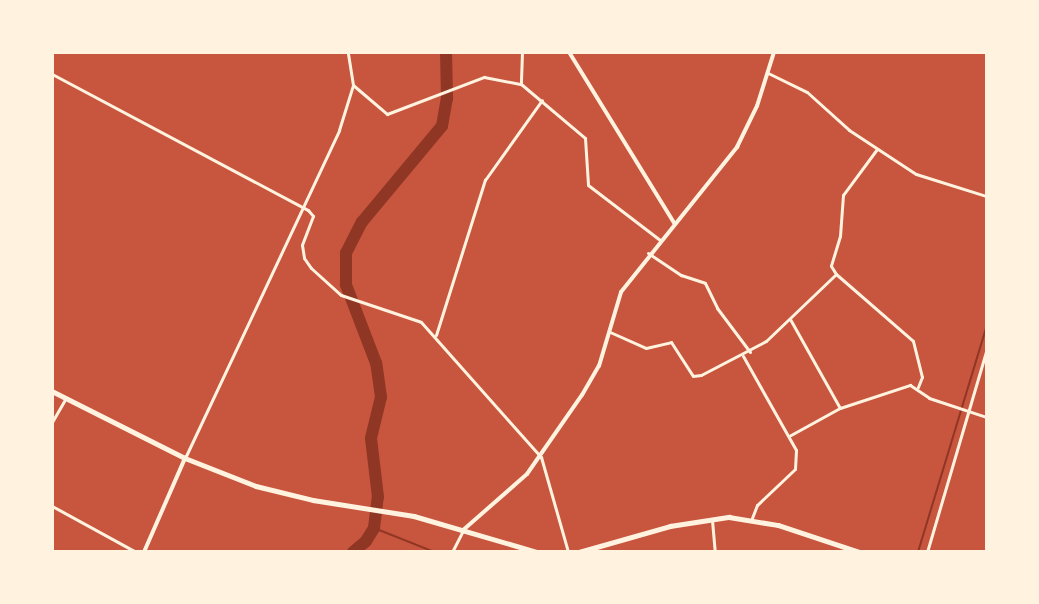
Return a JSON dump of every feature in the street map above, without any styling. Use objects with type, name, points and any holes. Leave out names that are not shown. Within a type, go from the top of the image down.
[{"type":"main road","points":[[52,391],[185,458],[283,494],[383,511],[537,552]]},
{"type":"main road","points":[[579,552],[712,518],[752,518],[859,552]]},
{"type":"street","points":[[144,552],[185,458],[339,130],[353,85],[348,52]]},
{"type":"street","points":[[521,84],[522,52]]},
{"type":"street","points":[[569,52],[674,223]]},
{"type":"street","points":[[452,552],[462,531],[541,457],[595,375],[621,292],[648,253],[737,147],[768,73],[774,52]]},
{"type":"street","points":[[768,73],[818,100],[849,130],[916,174],[987,196]]},
{"type":"street","points":[[52,74],[303,208],[312,216],[302,245],[304,258],[341,295],[405,315],[436,335],[541,457],[568,552]]},
{"type":"street","points":[[353,85],[387,114],[450,88],[484,77],[521,84],[585,138],[588,185],[660,240]]},
{"type":"street","points":[[436,335],[485,180],[542,100]]},
{"type":"street","points":[[877,149],[843,195],[840,236],[831,266],[836,274],[913,341],[922,377],[918,387]]},
{"type":"street","points":[[648,253],[681,274],[705,283],[750,352]]},
{"type":"street","points":[[609,332],[646,348],[671,342],[693,376],[750,352],[790,319],[836,274]]},
{"type":"street","points":[[790,319],[840,408]]},
{"type":"street","points":[[927,552],[987,351]]},
{"type":"street","points":[[742,356],[796,450],[795,469],[757,505],[752,518]]},
{"type":"street","points":[[789,436],[840,408],[910,385],[918,387],[929,398],[987,417]]},
{"type":"street","points":[[52,422],[66,398]]},
{"type":"street","points":[[52,506],[136,552]]},
{"type":"street","points":[[712,518],[715,552]]},
{"type":"waterway","points":[[353,552],[366,541],[374,528],[378,497],[371,438],[381,397],[376,363],[346,285],[346,253],[362,222],[442,126],[447,99],[446,52]]},
{"type":"waterway","points":[[918,552],[986,328]]},
{"type":"waterway","points":[[374,528],[432,551]]}]
